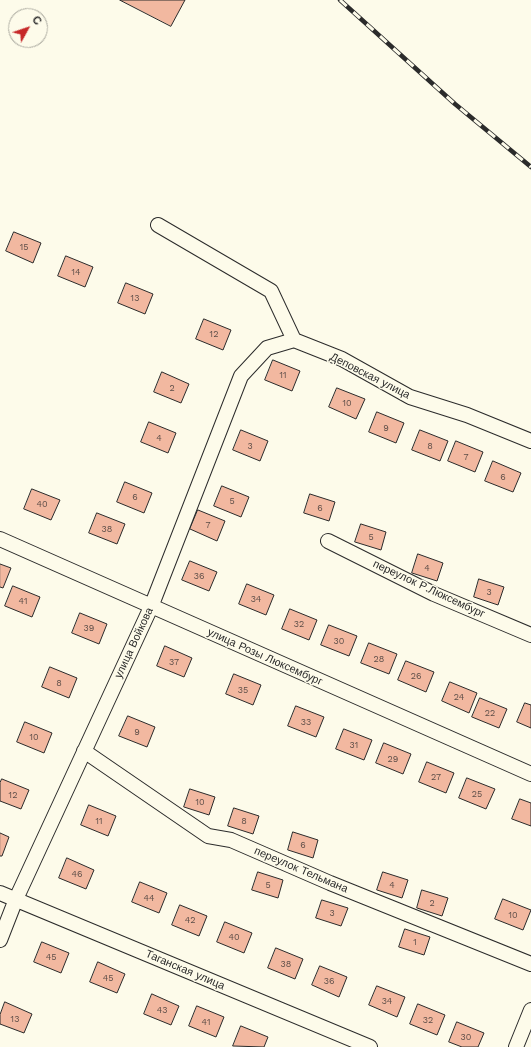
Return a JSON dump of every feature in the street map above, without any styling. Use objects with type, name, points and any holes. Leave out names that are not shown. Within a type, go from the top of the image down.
[{"type":"street","points":[[158,225],[271,291],[294,340]]},
{"type":"street","name":"улица Войкова","points":[[0,940],[16,899],[151,607],[241,376],[268,348],[294,340]]},
{"type":"street","name":"Деповская улица","points":[[294,340],[342,359],[410,397],[468,415],[531,441]]},
{"type":"street","name":"улица Розы Люксембург","points":[[0,539],[531,774]]},
{"type":"street","name":"переулок Р.Люксембург","points":[[328,541],[434,594],[531,635]]},
{"type":"street","name":"переулок Тельмана","points":[[84,752],[208,836],[231,840],[330,883],[531,964]]},
{"type":"street","name":"Таганская улица","points":[[0,892],[370,1047]]},
{"type":"street","points":[[516,1047],[531,1010]]},
{"type":"building","points":[[120,0],[185,0],[171,26]]},
{"type":"building","points":[[14,232],[41,243],[33,263],[6,251]]},
{"type":"building","points":[[66,256],[93,267],[85,287],[58,276]]},
{"type":"building","points":[[126,283],[153,294],[145,314],[118,303]]},
{"type":"building","points":[[204,319],[231,330],[223,350],[196,339]]},
{"type":"building","points":[[273,360],[300,371],[292,391],[265,380]]},
{"type":"building","points":[[162,372],[189,384],[181,403],[154,392]]},
{"type":"building","points":[[337,388],[365,399],[356,419],[329,407]]},
{"type":"building","points":[[377,412],[404,423],[396,443],[369,432]]},
{"type":"building","points":[[149,422],[176,433],[168,453],[141,442]]},
{"type":"building","points":[[241,430],[268,441],[260,461],[233,450]]},
{"type":"building","points":[[420,430],[448,441],[440,461],[412,450]]},
{"type":"building","points":[[456,441],[483,452],[475,472],[448,461]]},
{"type":"building","points":[[493,461],[521,473],[513,492],[485,481]]},
{"type":"building","points":[[125,482],[152,493],[144,513],[117,502]]},
{"type":"building","points":[[222,486],[249,497],[241,517],[214,506]]},
{"type":"building","points":[[32,489],[60,500],[51,520],[24,509]]},
{"type":"building","points":[[310,494],[335,502],[329,521],[304,513]]},
{"type":"building","points":[[198,510],[225,521],[217,541],[190,529]]},
{"type":"building","points":[[97,513],[125,524],[117,544],[89,533]]},
{"type":"building","points":[[361,524],[386,532],[381,550],[355,542]]},
{"type":"building","points":[[418,554],[443,563],[437,581],[412,573]]},
{"type":"building","points":[[190,561],[217,572],[209,591],[182,580]]},
{"type":"building","points":[[0,564],[11,568],[3,588],[0,587]]},
{"type":"building","points":[[479,579],[504,587],[498,605],[474,597]]},
{"type":"building","points":[[247,584],[274,595],[266,615],[239,604]]},
{"type":"building","points":[[13,586],[40,597],[32,617],[5,606]]},
{"type":"building","points":[[290,609],[317,620],[309,640],[282,629]]},
{"type":"building","points":[[80,613],[107,624],[99,644],[72,633]]},
{"type":"building","points":[[329,625],[357,636],[349,656],[321,645]]},
{"type":"building","points":[[369,643],[397,654],[389,674],[361,663]]},
{"type":"building","points":[[165,646],[192,658],[184,677],[157,666]]},
{"type":"building","points":[[406,661],[434,672],[426,692],[398,680]]},
{"type":"building","points":[[50,667],[77,678],[69,698],[42,687]]},
{"type":"building","points":[[234,674],[261,685],[253,705],[226,694]]},
{"type":"building","points":[[450,682],[477,693],[469,713],[442,701]]},
{"type":"building","points":[[480,698],[507,709],[499,728],[472,717]]},
{"type":"building","points":[[525,703],[531,705],[531,728],[517,722]]},
{"type":"building","points":[[296,706],[324,717],[316,737],[288,726]]},
{"type":"building","points":[[128,716],[155,727],[147,747],[119,736]]},
{"type":"building","points":[[25,722],[52,733],[44,753],[17,742]]},
{"type":"building","points":[[344,729],[372,740],[364,760],[336,749]]},
{"type":"building","points":[[384,743],[411,754],[403,774],[376,763]]},
{"type":"building","points":[[427,762],[454,773],[446,793],[419,782]]},
{"type":"building","points":[[467,778],[495,789],[486,809],[459,798]]},
{"type":"building","points":[[2,779],[29,790],[21,809],[0,801],[0,783]]},
{"type":"building","points":[[190,789],[215,797],[209,815],[184,807]]},
{"type":"building","points":[[520,799],[531,803],[531,826],[512,819]]},
{"type":"building","points":[[89,805],[116,816],[108,836],[81,825]]},
{"type":"building","points":[[234,808],[259,816],[253,834],[228,826]]},
{"type":"building","points":[[293,832],[318,840],[313,858],[288,850]]},
{"type":"building","points":[[0,833],[9,837],[2,856],[0,856]]},
{"type":"building","points":[[67,858],[94,870],[86,889],[59,878]]},
{"type":"building","points":[[258,872],[283,880],[278,898],[252,890]]},
{"type":"building","points":[[383,872],[408,880],[402,898],[377,890]]},
{"type":"building","points":[[140,882],[167,893],[159,913],[132,902]]},
{"type":"building","points":[[422,890],[448,898],[442,916],[417,908]]},
{"type":"building","points":[[503,899],[531,910],[523,930],[495,919]]},
{"type":"building","points":[[322,900],[348,908],[341,926],[316,918]]},
{"type":"building","points":[[180,905],[207,916],[199,936],[172,925]]},
{"type":"building","points":[[225,922],[252,933],[244,953],[217,942]]},
{"type":"building","points":[[405,929],[430,937],[424,955],[399,947]]},
{"type":"building","points":[[42,942],[69,953],[61,973],[34,962]]},
{"type":"building","points":[[276,948],[303,959],[295,979],[268,968]]},
{"type":"building","points":[[98,962],[125,974],[117,993],[90,982]]},
{"type":"building","points":[[320,966],[347,977],[339,997],[312,985]]},
{"type":"building","points":[[377,986],[405,997],[397,1017],[369,1005]]},
{"type":"building","points":[[152,994],[179,1006],[171,1025],[144,1014]]},
{"type":"building","points":[[5,1002],[32,1014],[24,1033],[0,1024],[0,1015]]},
{"type":"building","points":[[418,1004],[445,1015],[437,1035],[410,1024]]},
{"type":"building","points":[[197,1006],[224,1017],[216,1037],[189,1026]]},
{"type":"building","points":[[457,1022],[484,1033],[478,1047],[462,1047],[449,1042]]},
{"type":"building","points":[[241,1026],[268,1037],[264,1047],[233,1046]]},
{"type":"railway","points":[[340,0],[455,104],[531,167]]}]
